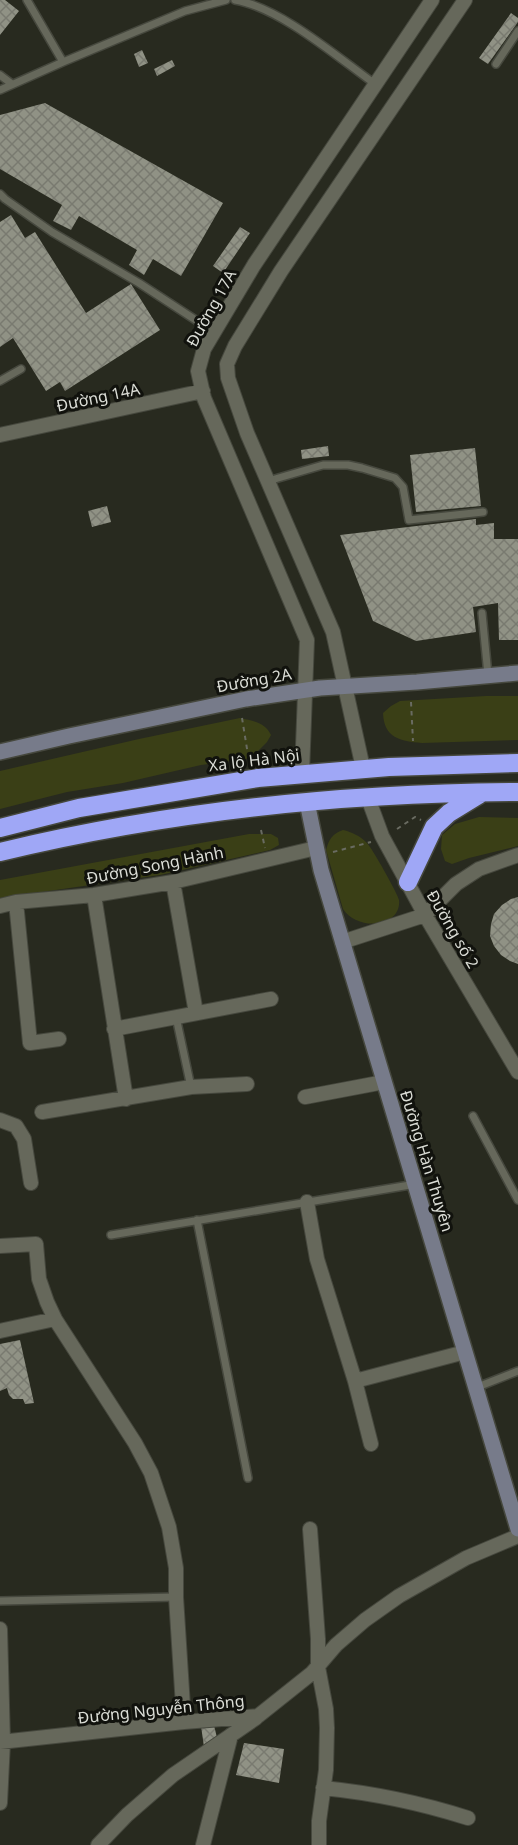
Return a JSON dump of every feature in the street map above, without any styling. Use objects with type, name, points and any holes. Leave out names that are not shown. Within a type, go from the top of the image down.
[{"type":"highway","name":"Xa lộ Hà Nội","points":[[0,828],[79,808],[212,785],[302,773],[432,764],[518,762]]},
{"type":"highway","points":[[363,768],[368,798]]},
{"type":"highway","points":[[302,773],[307,802]]},
{"type":"highway","points":[[0,852],[138,823],[255,806],[368,798],[518,792]]},
{"type":"highway","points":[[408,882],[434,827],[449,813],[482,793]]},
{"type":"street","name":"Đường 17A","points":[[302,773],[307,640],[204,398],[198,371],[204,349],[254,265],[432,0]]},
{"type":"street","points":[[363,768],[333,632],[267,481],[233,394],[227,364],[235,346],[281,271],[465,0]]},
{"type":"street","points":[[375,84],[396,100]]},
{"type":"street","name":"Đường 14A","points":[[0,435],[203,392]]},
{"type":"street","name":"Đường 2A","points":[[0,753],[228,702],[345,686],[518,673]]},
{"type":"street","name":"Đường số 2","points":[[368,798],[382,836],[424,915],[518,1072]]},
{"type":"street","name":"Đường Hàn Thuyên","points":[[307,802],[323,851],[342,942],[518,1529]]},
{"type":"street","name":"Đường Song Hành","points":[[0,906],[16,902],[94,895],[173,882],[323,851]]},
{"type":"street","points":[[342,942],[424,915],[456,884],[479,868],[518,855]]},
{"type":"street","points":[[173,882],[196,1013]]},
{"type":"street","points":[[94,895],[126,1099]]},
{"type":"street","points":[[16,902],[30,1043],[59,1039]]},
{"type":"street","points":[[114,1029],[271,999]]},
{"type":"street","points":[[305,1097],[384,1082]]},
{"type":"street","points":[[42,1112],[190,1088],[247,1084]]},
{"type":"street","points":[[0,1120],[16,1126],[24,1139],[31,1182]]},
{"type":"street","points":[[308,1202],[317,1259],[356,1381],[371,1444]]},
{"type":"street","points":[[0,1246],[36,1244],[39,1279],[55,1319],[135,1443],[151,1473],[169,1527],[176,1568],[184,1722]]},
{"type":"street","points":[[0,1331],[55,1319]]},
{"type":"street","points":[[356,1381],[465,1352]]},
{"type":"street","points":[[310,1529],[318,1666],[326,1708],[327,1728],[319,1845]]},
{"type":"street","name":"Đường Nguyễn Thông","points":[[1,1742],[258,1716],[312,1673],[336,1645],[365,1620],[399,1596],[466,1558],[518,1536]]},
{"type":"street","points":[[0,1629],[0,1803]]},
{"type":"street","points":[[98,1845],[127,1815],[173,1775],[258,1716]]},
{"type":"street","points":[[203,1845],[231,1736]]},
{"type":"street","points":[[323,1788],[379,1795],[432,1806],[468,1818]]},
{"type":"lane","points":[[27,0],[63,62]]},
{"type":"lane","points":[[0,90],[185,11],[226,0]]},
{"type":"lane","points":[[235,0],[275,14],[375,84]]},
{"type":"lane","points":[[496,64],[518,31]]},
{"type":"lane","points":[[0,75],[12,84]]},
{"type":"lane","points":[[0,194],[5,200],[52,232],[139,283],[214,332]]},
{"type":"lane","points":[[0,381],[21,369]]},
{"type":"lane","points":[[267,481],[323,465],[348,465],[395,478],[403,487],[409,520],[483,512]]},
{"type":"lane","points":[[482,613],[488,675]]},
{"type":"lane","points":[[176,1017],[190,1088]]},
{"type":"lane","points":[[473,1116],[518,1200]]},
{"type":"lane","points":[[111,1235],[416,1184]]},
{"type":"lane","points":[[197,1220],[248,1478]]},
{"type":"lane","points":[[475,1388],[518,1371]]},
{"type":"lane","points":[[0,1601],[176,1597]]},
{"type":"path","points":[[411,702],[413,741]]},
{"type":"path","points":[[242,718],[248,755]]},
{"type":"path","points":[[397,829],[414,817]]},
{"type":"path","points":[[261,830],[266,852]]},
{"type":"path","points":[[323,851],[371,842]]},
{"type":"green space","points":[[518,696],[518,740],[414,742],[395,737],[386,728],[384,721],[383,713],[400,701]]},
{"type":"green space","points":[[240,718],[262,725],[271,735],[258,751],[246,759],[201,765],[123,783],[67,792],[0,809],[0,771]]},
{"type":"green space","points":[[479,817],[518,818],[518,846],[452,864],[445,861],[441,849],[442,835],[455,824]]},
{"type":"green space","points":[[343,830],[362,838],[367,843],[398,896],[398,909],[387,921],[368,923],[358,921],[343,909],[326,850],[332,837]]},
{"type":"green space","points":[[249,834],[271,834],[278,838],[279,845],[270,850],[160,875],[0,898],[0,880]]},
{"type":"building","points":[[0,0],[5,0],[19,11],[0,35]]},
{"type":"building","points":[[511,13],[518,18],[518,22],[488,64],[479,58]]},
{"type":"building","points":[[142,50],[148,63],[139,67],[134,54]]},
{"type":"building","points":[[172,60],[175,66],[157,76],[154,69]]},
{"type":"building","points":[[45,103],[223,203],[181,276],[153,259],[144,275],[129,265],[137,250],[79,216],[71,230],[53,221],[62,205],[0,169],[0,115]]},
{"type":"building","points":[[11,215],[25,238],[35,232],[86,313],[131,284],[160,330],[65,391],[60,382],[46,391],[13,338],[0,347],[0,222]]},
{"type":"building","points":[[240,227],[250,233],[223,273],[213,266]]},
{"type":"building","points":[[328,446],[329,456],[302,459],[301,450]]},
{"type":"building","points":[[475,448],[481,506],[416,512],[410,455]]},
{"type":"building","points":[[107,506],[111,522],[92,527],[88,511]]},
{"type":"building","points":[[476,519],[476,525],[494,523],[494,539],[518,539],[518,640],[499,640],[498,603],[473,607],[476,632],[416,641],[373,621],[340,535]]},
{"type":"building","points":[[518,897],[518,964],[501,955],[490,936],[494,914],[502,905]]},
{"type":"building","points":[[20,1340],[34,1403],[25,1404],[23,1399],[13,1399],[7,1388],[0,1391],[0,1344]]},
{"type":"building","points":[[214,1725],[217,1738],[204,1747],[201,1726]]},
{"type":"building","points":[[244,1743],[284,1749],[279,1783],[236,1775]]}]
